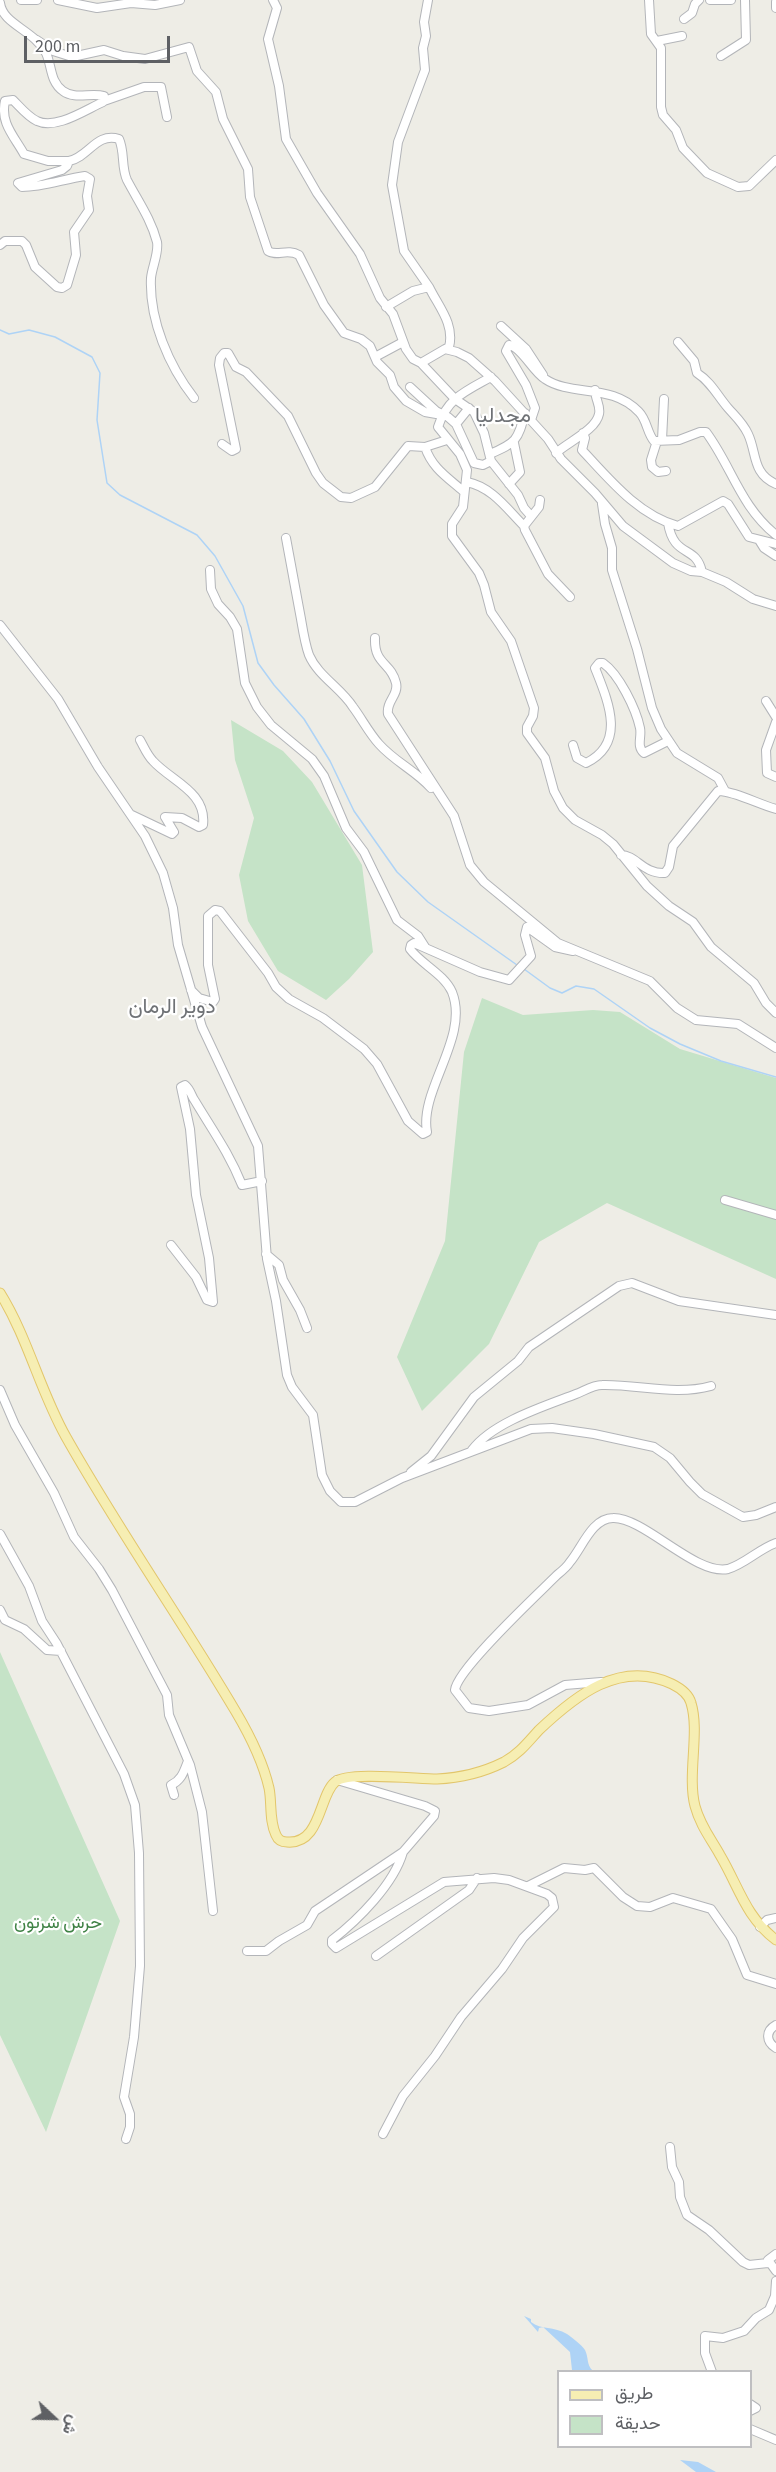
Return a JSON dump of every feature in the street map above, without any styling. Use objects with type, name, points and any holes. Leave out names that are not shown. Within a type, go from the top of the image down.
[{"type":"main road","points":[[0,1293],[24,1340],[66,1437],[158,1591],[241,1722],[265,1774],[273,1821],[279,1839],[293,1841],[309,1832],[319,1817],[332,1784],[338,1780],[366,1777],[452,1777],[498,1764],[516,1754],[566,1707],[601,1682],[625,1677],[656,1679],[677,1687],[692,1703],[695,1805],[704,1830],[721,1856],[741,1899],[760,1927],[776,1940]]},
{"type":"street","points":[[21,0],[37,0]]},
{"type":"street","points":[[58,0],[86,7],[108,8],[131,3],[155,5],[180,0]]},
{"type":"street","points":[[273,0],[277,8],[268,39],[279,86],[286,138],[316,193],[360,254],[374,287],[393,314],[409,354],[421,363],[455,399],[469,408],[479,420],[490,458],[531,516]]},
{"type":"street","points":[[421,363],[449,346],[450,328],[429,287],[404,251],[393,188],[398,142],[425,70],[423,21],[428,0]]},
{"type":"street","points":[[649,0],[651,34],[661,48],[662,113],[676,130],[683,148],[704,170],[723,181],[745,188],[776,160]]},
{"type":"street","points":[[684,19],[692,13],[699,0]]},
{"type":"street","points":[[710,0],[730,0]]},
{"type":"street","points":[[721,56],[746,40],[745,0]]},
{"type":"street","points":[[776,2],[776,8]]},
{"type":"street","points":[[0,3],[5,18],[30,33],[53,51],[72,57],[104,50],[145,59],[189,47],[197,71],[216,93],[223,119],[248,169],[250,196],[268,251],[273,254],[292,251],[299,255],[324,305],[344,333],[361,339],[370,346],[375,357],[390,375],[394,387],[406,401],[425,412],[442,415]]},
{"type":"street","points":[[657,41],[682,36]]},
{"type":"street","points":[[37,40],[48,58],[55,82],[64,92],[83,96],[101,95],[104,101]]},
{"type":"street","points":[[167,117],[161,87],[144,87],[104,101],[58,123],[37,122],[13,100],[5,101],[1,115],[5,127],[24,154],[31,158],[69,161],[76,159],[97,141],[111,137],[119,139],[127,179],[143,206],[158,244],[151,278],[151,301],[156,320],[170,360],[194,398]]},
{"type":"street","points":[[0,245],[5,241],[22,241],[35,267],[57,287],[62,288],[67,285],[76,255],[74,232],[89,210],[87,196],[90,179],[85,176],[63,179],[37,187],[22,187],[18,183],[20,180],[62,170],[69,161]]},
{"type":"street","points":[[387,306],[413,291],[429,287]]},
{"type":"street","points":[[501,326],[526,349],[545,379]]},
{"type":"street","points":[[375,357],[404,342]]},
{"type":"street","points":[[678,342],[694,361],[697,373],[708,381],[741,423],[752,443],[753,454],[760,472],[776,484]]},
{"type":"street","points":[[531,420],[535,408],[507,348],[512,345],[516,347],[529,366],[545,379],[564,386],[607,393],[637,410],[642,416],[651,439],[680,440],[706,432],[747,504],[762,524],[776,535]]},
{"type":"street","points":[[445,350],[458,352],[469,358],[491,377],[623,526],[643,539],[667,560],[691,571],[702,572],[726,582],[753,599],[776,606]]},
{"type":"street","points":[[222,444],[232,451],[236,449],[221,379],[220,358],[224,353],[228,353],[236,367],[246,372],[288,416],[316,473],[323,483],[341,497],[351,498],[375,487],[408,446],[425,447],[447,440]]},
{"type":"street","points":[[491,377],[462,392],[442,415],[438,427],[462,458],[467,470],[463,507],[452,524],[452,536],[479,573],[490,612],[509,636],[514,647],[534,708],[533,716],[526,727],[528,736],[546,758],[554,791],[563,808],[575,820],[607,839],[647,886],[669,906],[693,922],[711,947],[754,983],[766,1003],[776,1013]]},
{"type":"street","points":[[410,387],[456,424],[474,463],[481,465],[514,443],[520,432],[525,413]]},
{"type":"street","points":[[556,453],[594,424],[599,415],[595,390]]},
{"type":"street","points":[[664,399],[659,441],[651,460],[651,467],[658,472],[666,471]]},
{"type":"street","points":[[456,424],[469,408]]},
{"type":"street","points":[[583,434],[585,438],[582,450],[601,473],[627,499],[668,523],[678,526],[723,501],[728,504],[747,535],[776,544]]},
{"type":"street","points":[[509,484],[520,472],[514,443]]},
{"type":"street","points":[[425,447],[436,469],[464,491]]},
{"type":"street","points":[[467,482],[489,492],[504,504],[524,526],[548,574],[570,597]]},
{"type":"street","points":[[524,526],[538,507],[540,500]]},
{"type":"street","points":[[602,502],[604,524],[612,543],[612,570],[637,649],[652,708],[668,741],[677,753],[718,778],[725,790]]},
{"type":"street","points":[[668,523],[675,545],[696,558],[702,572]]},
{"type":"street","points":[[286,538],[309,653],[316,668],[353,707],[377,743],[398,763],[423,778],[443,799]]},
{"type":"street","points":[[759,540],[764,548],[776,556]]},
{"type":"street","points":[[210,570],[211,589],[237,629],[245,683],[258,707],[271,724],[312,759],[324,776],[346,828],[364,852],[397,920],[418,936],[426,948]]},
{"type":"street","points":[[0,625],[58,699],[98,767],[145,836],[163,873],[190,988],[202,1027],[258,1146],[267,1254],[287,1375],[292,1387],[313,1415],[322,1475],[330,1491],[341,1502],[354,1502],[402,1478],[472,1450],[539,1428],[594,1434],[644,1444],[660,1450],[670,1458],[694,1487],[730,1512],[742,1517],[756,1515],[776,1507]]},
{"type":"street","points":[[375,638],[376,656],[392,675],[397,685],[396,692],[388,705],[388,714],[458,823],[474,872],[558,943],[651,981],[677,1008],[696,1020],[738,1024],[776,1048]]},
{"type":"street","points":[[573,746],[577,758],[586,764],[608,745],[612,734],[602,684],[595,668],[599,663],[603,663],[617,677],[636,714],[641,737],[640,751],[644,753],[668,741]]},
{"type":"street","points":[[766,701],[776,720],[766,750],[767,773],[776,777]]},
{"type":"street","points":[[131,814],[172,834],[174,832],[165,817],[182,818],[199,827],[202,825],[204,814],[190,791],[152,760],[140,740]]},
{"type":"street","points":[[621,855],[632,857],[642,867],[665,873],[669,867],[673,846],[718,791],[725,790],[748,801],[776,809]]},
{"type":"street","points":[[190,988],[199,998],[213,1002],[215,999],[208,965],[208,916],[215,910],[220,910],[276,987],[289,999],[323,1018],[364,1049],[377,1064],[408,1121],[423,1134],[427,1132],[425,1113],[447,1054],[455,1011],[451,992],[410,949],[414,943],[502,980],[509,980],[531,956],[525,935],[527,927],[555,947],[573,951]]},
{"type":"street","points":[[171,1245],[196,1277],[207,1300],[213,1302],[209,1258],[196,1195],[190,1129],[182,1087],[185,1085],[189,1088],[193,1099],[222,1142],[242,1185],[262,1182]]},
{"type":"street","points":[[725,1200],[776,1215]]},
{"type":"street","points":[[267,1254],[279,1265],[283,1280],[307,1328]]},
{"type":"street","points":[[402,1478],[431,1455],[474,1397],[518,1361],[529,1347],[619,1286],[635,1284],[679,1301],[776,1315]]},
{"type":"street","points":[[472,1450],[480,1441],[515,1419],[537,1408],[596,1386],[685,1391],[711,1386]]},
{"type":"street","points":[[0,1390],[15,1425],[54,1493],[74,1537],[99,1569],[116,1597],[167,1695],[169,1715],[188,1761],[202,1812],[213,1911]]},
{"type":"street","points":[[601,1682],[565,1685],[528,1705],[489,1711],[470,1708],[455,1690],[465,1672],[493,1639],[571,1562],[597,1524],[607,1518],[629,1520],[663,1543],[718,1569],[730,1568],[776,1543]]},
{"type":"street","points":[[0,1533],[29,1586],[42,1621],[61,1651],[123,1774],[135,1805],[138,1826],[140,1966],[134,2037],[123,2097],[130,2114],[130,2127],[126,2139]]},
{"type":"street","points":[[0,1610],[5,1620],[24,1629],[46,1650],[61,1651]]},
{"type":"street","points":[[174,1795],[171,1785],[178,1782],[188,1761]]},
{"type":"street","points":[[338,1780],[426,1806],[435,1812],[403,1852],[394,1871],[373,1901],[350,1926],[333,1940],[332,1944],[336,1948],[437,1885],[452,1881],[477,1878],[502,1879],[547,1894],[554,1903],[554,1907],[523,1938],[502,1969],[461,2016],[435,2056],[403,2096],[383,2134]]},
{"type":"street","points":[[247,1951],[266,1951],[271,1948],[307,1925],[315,1911],[403,1852]]},
{"type":"street","points":[[528,1886],[564,1869],[594,1868],[623,1897],[637,1906],[650,1907],[673,1898],[707,1906],[732,1939],[747,1976],[776,1984]]},
{"type":"street","points":[[376,1956],[462,1895],[475,1884],[477,1878]]},
{"type":"street","points":[[760,1927],[767,1920],[776,1918]]},
{"type":"street","points":[[776,2025],[770,2029],[768,2036],[771,2045],[776,2048]]},
{"type":"street","points":[[670,2147],[672,2168],[679,2182],[680,2197],[687,2215],[709,2230],[749,2265],[768,2262],[776,2254]]},
{"type":"street","points":[[768,2262],[776,2271]]},
{"type":"street","points":[[711,2370],[705,2353],[705,2336],[723,2338],[744,2331],[756,2318],[769,2310],[775,2296],[776,2281]]},
{"type":"street","points":[[752,2430],[776,2440]]},
{"type":"green space","points":[[231,720],[283,751],[312,782],[362,865],[373,952],[326,1000],[278,971],[248,921],[239,875],[254,818],[235,760]]},
{"type":"green space","points":[[482,998],[523,1015],[593,1010],[620,1012],[680,1049],[776,1078],[776,1279],[607,1203],[539,1242],[489,1344],[422,1411],[397,1357],[445,1241],[464,1052]]},
{"type":"green space","name":"حرش شرتون","points":[[0,1652],[120,1921],[46,2132],[0,2035]]},
{"type":"water","points":[[524,2316],[543,2327],[539,2328],[538,2332]]},
{"type":"water","points":[[543,2327],[567,2334],[579,2344],[585,2350],[592,2370],[572,2370],[570,2352]]},
{"type":"water","points":[[680,2460],[698,2462],[716,2472],[696,2472]]},
{"type":"waterway","points":[[0,330],[9,334],[29,330],[55,337],[92,357],[100,373],[97,420],[107,483],[120,495],[197,535],[215,556],[243,606],[258,663],[304,719],[330,761],[354,811],[397,872],[428,902],[517,965]]},
{"type":"waterway","points":[[524,969],[550,988],[562,993],[576,986],[594,989],[650,1028],[680,1044],[721,1061],[776,1077]]},
{"type":"district","name":"مجدليا","points":[[503,417]]},
{"type":"district","name":"دوير الرمان","points":[[172,1008]]}]
